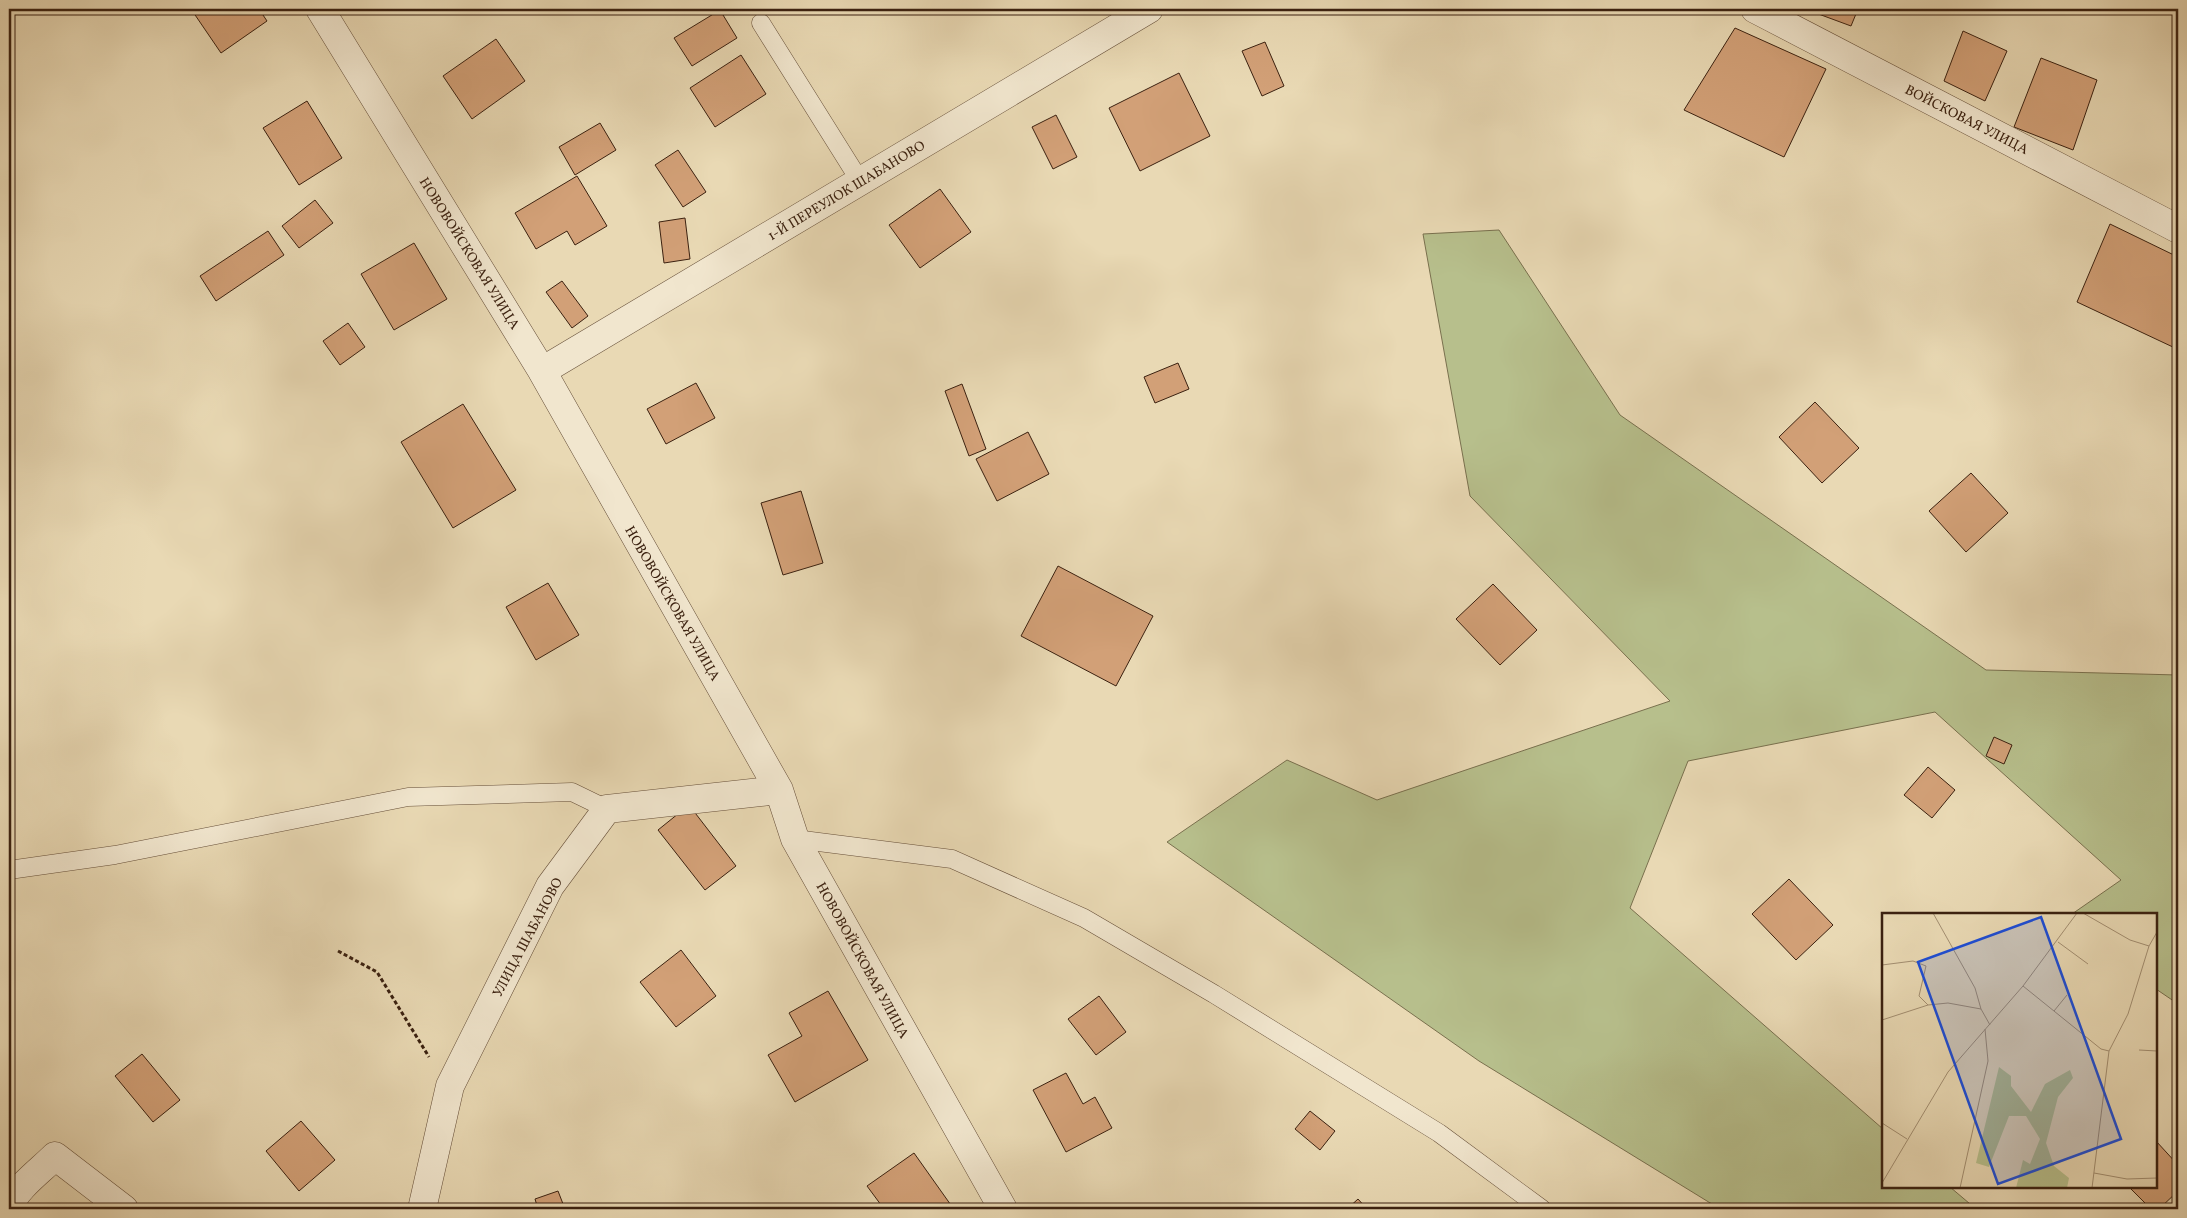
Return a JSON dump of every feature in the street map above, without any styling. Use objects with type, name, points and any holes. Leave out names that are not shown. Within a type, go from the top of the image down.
[{"type":"street","name":"НОВОВОЙСКОВАЯ УЛИЦА","points":[[320,9],[542,371],[779,790],[794,839],[1003,1209]]},
{"type":"street","name":"1-Й ПЕРЕУЛОК ШАБАНОВО","points":[[542,371],[1149,9]]},
{"type":"street","name":"ВОЙСКОВАЯ УЛИЦА","points":[[1755,9],[2178,229]]},
{"type":"street","points":[[607,809],[779,790]]},
{"type":"street","name":"УЛИЦА ШАБАНОВО","points":[[422,1209],[450,1086],[550,886],[607,809]]},
{"type":"street","points":[[9,1207],[21,1190],[55,1156],[124,1209]]},
{"type":"lane","points":[[761,23],[860,181]]},
{"type":"lane","points":[[9,870],[115,856],[408,797],[572,792],[607,809]]},
{"type":"lane","points":[[794,839],[952,860],[1084,918],[1214,994],[1440,1133],[1542,1209]]},
{"type":"path","points":[[338,951],[376,972],[426,1054],[450,1086]]},
{"type":"green space","points":[[1499,230],[1620,415],[1986,670],[2178,675],[2178,1004],[2157,990],[2157,913],[2073,913],[2121,880],[1935,712],[1688,761],[1630,908],[1882,1128],[1882,1188],[1951,1188],[1976,1209],[1720,1209],[1479,1061],[1167,842],[1287,760],[1377,800],[1670,701],[1470,496],[1423,234]]},
{"type":"building","points":[[191,9],[259,9],[267,21],[221,53]]},
{"type":"building","points":[[1805,9],[1858,9],[1851,26]]},
{"type":"building","points":[[720,10],[737,38],[692,66],[674,38]]},
{"type":"building","points":[[1735,28],[1826,69],[1784,157],[1684,110]]},
{"type":"building","points":[[1963,31],[2007,51],[1985,101],[1944,81]]},
{"type":"building","points":[[496,39],[525,81],[472,119],[443,76]]},
{"type":"building","points":[[1265,42],[1284,86],[1262,96],[1242,51]]},
{"type":"building","points":[[741,55],[766,94],[715,127],[690,88]]},
{"type":"building","points":[[2041,58],[2097,80],[2073,150],[2014,127]]},
{"type":"building","points":[[1179,73],[1210,136],[1140,171],[1109,108]]},
{"type":"building","points":[[307,101],[342,158],[299,185],[263,128]]},
{"type":"building","points":[[1056,115],[1077,157],[1053,169],[1032,127]]},
{"type":"building","points":[[600,123],[616,150],[575,175],[559,147]]},
{"type":"building","points":[[678,150],[706,192],[683,207],[655,165]]},
{"type":"building","points":[[577,176],[607,226],[575,245],[567,231],[536,249],[515,213]]},
{"type":"building","points":[[940,189],[971,232],[920,268],[889,225]]},
{"type":"building","points":[[315,200],[333,223],[299,248],[282,226]]},
{"type":"building","points":[[685,218],[690,259],[664,263],[659,222]]},
{"type":"building","points":[[2110,224],[2178,257],[2178,341],[2175,348],[2077,302]]},
{"type":"building","points":[[268,231],[284,255],[216,301],[200,276]]},
{"type":"building","points":[[414,243],[447,299],[394,330],[361,274]]},
{"type":"building","points":[[562,281],[588,316],[572,328],[546,292]]},
{"type":"building","points":[[348,323],[365,347],[340,365],[323,341]]},
{"type":"building","points":[[1178,363],[1189,389],[1155,403],[1144,377]]},
{"type":"building","points":[[696,383],[715,418],[666,444],[647,409]]},
{"type":"building","points":[[962,384],[986,449],[969,456],[945,391]]},
{"type":"building","points":[[1815,402],[1859,448],[1822,483],[1779,437]]},
{"type":"building","points":[[463,404],[516,490],[453,528],[401,442]]},
{"type":"building","points":[[1028,432],[1049,474],[997,501],[976,459]]},
{"type":"building","points":[[1971,473],[2008,513],[1966,552],[1929,511]]},
{"type":"building","points":[[801,491],[823,563],[783,575],[761,503]]},
{"type":"building","points":[[1058,566],[1153,616],[1116,686],[1021,636]]},
{"type":"building","points":[[548,583],[579,635],[536,660],[506,607]]},
{"type":"building","points":[[1493,584],[1537,630],[1500,665],[1456,619]]},
{"type":"building","points":[[1994,737],[2012,745],[2004,764],[1986,756]]},
{"type":"building","points":[[1928,767],[1955,790],[1932,818],[1904,795]]},
{"type":"building","points":[[689,805],[736,866],[705,890],[658,830]]},
{"type":"building","points":[[1789,879],[1833,925],[1796,960],[1752,914]]},
{"type":"building","points":[[681,950],[716,996],[676,1027],[640,982]]},
{"type":"building","points":[[828,991],[868,1060],[795,1102],[768,1055],[802,1036],[789,1013]]},
{"type":"building","points":[[1099,996],[1126,1032],[1096,1055],[1068,1019]]},
{"type":"building","points":[[142,1054],[180,1100],[153,1122],[115,1076]]},
{"type":"building","points":[[1066,1073],[1083,1104],[1095,1097],[1112,1128],[1066,1152],[1033,1090]]},
{"type":"building","points":[[1310,1111],[1335,1131],[1320,1150],[1295,1129]]},
{"type":"building","points":[[301,1121],[335,1160],[299,1191],[266,1151]]},
{"type":"building","points":[[2157,1142],[2178,1165],[2178,1191],[2159,1209],[2151,1209],[2130,1188],[2157,1188]]},
{"type":"building","points":[[914,1153],[952,1209],[884,1209],[867,1186]]},
{"type":"building","points":[[558,1191],[565,1209],[538,1209],[535,1199]]},
{"type":"building","points":[[1358,1199],[1367,1209],[1347,1209]]}]
